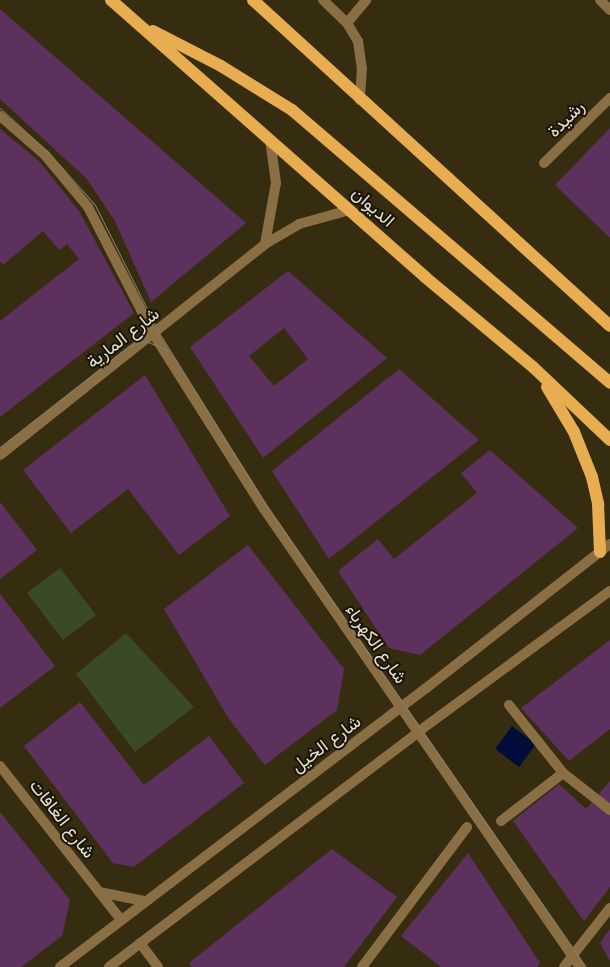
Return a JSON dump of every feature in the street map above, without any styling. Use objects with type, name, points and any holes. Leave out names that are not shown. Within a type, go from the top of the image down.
[{"type":"main road","name":"الديوان","points":[[111,0],[350,210],[533,367],[610,440]]},
{"type":"main road","points":[[253,0],[360,100],[610,326]]},
{"type":"main road","points":[[135,21],[221,66],[292,110],[610,384]]},
{"type":"main road","points":[[533,367],[566,417],[587,462],[598,504],[600,552]]},
{"type":"street","points":[[323,0],[347,23],[358,41],[362,68],[360,100]]},
{"type":"street","points":[[347,23],[366,0]]},
{"type":"street","points":[[600,0],[610,10]]},
{"type":"street","name":"رشيدة","points":[[544,163],[610,98]]},
{"type":"street","name":"شارع الكهرباء","points":[[0,116],[45,156],[88,207],[154,335],[264,509],[580,967]]},
{"type":"street","points":[[265,244],[275,190],[270,140]]},
{"type":"street","name":"شارع المارية","points":[[0,455],[154,335],[265,244],[299,224],[350,210]]},
{"type":"street","name":"شارع الخيل","points":[[60,967],[144,901],[401,708],[610,544]]},
{"type":"street","points":[[109,967],[418,732],[610,591]]},
{"type":"street","points":[[509,705],[563,773],[610,810]]},
{"type":"street","name":"شارع الغافات","points":[[0,766],[121,920]]},
{"type":"street","points":[[501,821],[563,773]]},
{"type":"street","points":[[362,967],[467,827]]},
{"type":"street","points":[[98,892],[144,901]]},
{"type":"street","points":[[564,967],[610,908]]},
{"type":"street","points":[[140,943],[158,967]]},
{"type":"green space","points":[[60,568],[96,615],[63,640],[27,593]]},
{"type":"green space","points":[[126,633],[194,707],[135,752],[76,674]]},
{"type":"shaded area","points":[[512,726],[536,744],[519,767],[495,749]]},
{"type":"building","points":[[0,9],[246,223],[151,302],[115,221],[86,178],[0,99]]},
{"type":"building","points":[[610,128],[610,238],[555,185]]},
{"type":"building","points":[[0,129],[39,161],[79,211],[134,313],[0,417],[0,321],[79,259],[67,244],[59,250],[43,231],[3,265],[0,261]]},
{"type":"building","points":[[288,271],[387,358],[263,458],[190,347]],"holes":[[[284,328],[308,359],[274,386],[249,356]]]},
{"type":"building","points":[[399,369],[479,440],[329,559],[272,471]]},
{"type":"building","points":[[145,375],[230,516],[179,555],[128,489],[71,533],[23,470]]},
{"type":"building","points":[[490,450],[578,528],[420,655],[389,648],[338,571],[378,539],[394,559],[477,493],[461,473]]},
{"type":"building","points":[[0,502],[37,550],[0,579]]},
{"type":"building","points":[[248,545],[344,669],[337,710],[265,765],[229,719],[164,609]]},
{"type":"building","points":[[0,594],[55,666],[0,708]]},
{"type":"building","points":[[610,640],[610,729],[569,761],[521,708]]},
{"type":"building","points":[[80,702],[144,785],[209,736],[244,783],[134,867],[113,863],[24,746]]},
{"type":"building","points":[[610,781],[610,887],[584,921],[513,821],[559,784],[586,809]]},
{"type":"building","points":[[0,812],[70,900],[62,936],[21,967],[0,967]]},
{"type":"building","points":[[332,849],[397,897],[344,967],[192,967],[189,963]]},
{"type":"building","points":[[468,853],[540,963],[537,967],[441,967],[401,936]]},
{"type":"building","points":[[610,929],[610,961],[600,943]]},
{"type":"tram line","points":[[0,108],[49,153],[95,205],[158,331],[267,507],[586,967]]},
{"type":"tram line","points":[[0,447],[129,346],[146,341],[168,351]]}]
